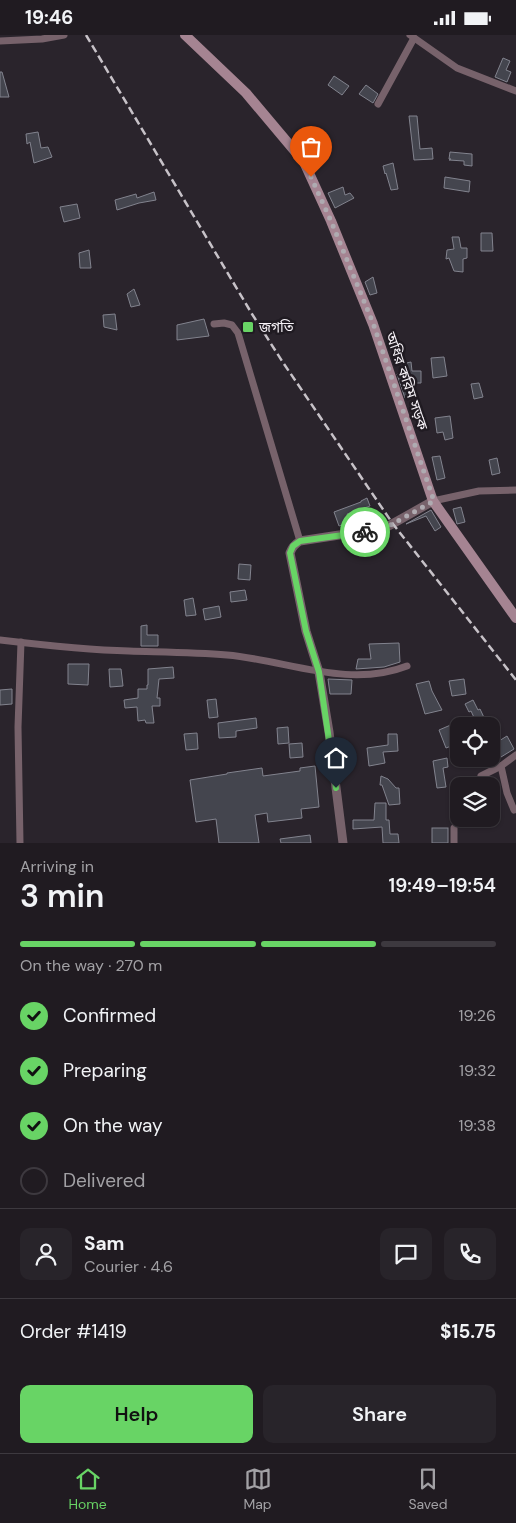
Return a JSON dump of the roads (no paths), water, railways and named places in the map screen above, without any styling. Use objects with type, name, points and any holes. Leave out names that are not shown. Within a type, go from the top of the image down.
[{"type":"main road","name":"অধির করিম সড়ক","points":[[185,35],[246,93],[304,163],[331,221],[373,323],[434,501],[516,618]]},
{"type":"street","points":[[0,41],[42,39],[64,35]]},
{"type":"street","points":[[378,104],[412,37],[456,68],[516,91]]},
{"type":"street","points":[[214,324],[224,323],[232,325],[238,333],[300,541]]},
{"type":"street","points":[[343,843],[329,732],[319,672],[306,631],[290,553],[293,546],[300,541],[385,528],[434,501],[479,491],[516,490]]},
{"type":"street","points":[[0,640],[127,651],[229,655],[319,672],[369,675],[393,671],[407,666]]},
{"type":"street","points":[[20,843],[18,727],[21,642]]},
{"type":"street","points":[[480,776],[501,766],[516,755]]},
{"type":"street","points":[[501,766],[514,810]]},
{"type":"street","points":[[454,828],[454,843]]},
{"type":"railway","points":[[86,35],[282,361],[393,524],[516,680]]},
{"type":"place","name":"জগতি","points":[[248,327]]}]
